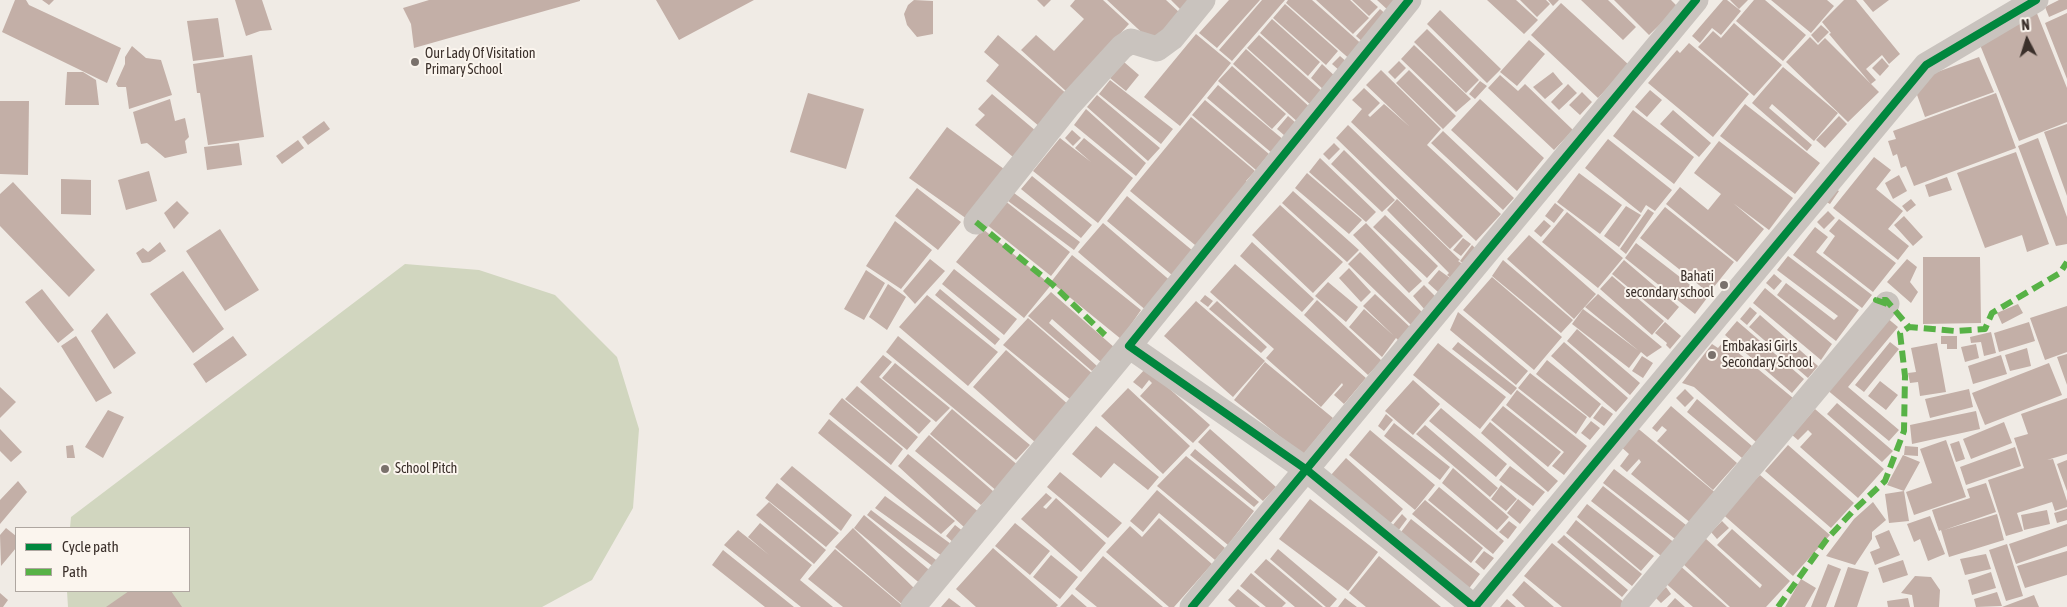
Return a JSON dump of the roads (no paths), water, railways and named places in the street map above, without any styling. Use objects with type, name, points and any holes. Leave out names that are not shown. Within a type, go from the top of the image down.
[{"type":"street","points":[[976,222],[1069,104],[1122,47],[1131,41],[1157,49],[1172,38],[1203,0]]},
{"type":"street","points":[[913,607],[1129,346],[1409,0]]},
{"type":"street","points":[[1192,607],[1696,0]]},
{"type":"street","points":[[1129,346],[1307,470],[1474,607],[1926,65],[2036,0]]},
{"type":"street","points":[[1633,607],[1887,304]]},
{"type":"place","name":"Our Lady Of Visitation Primary School","points":[[415,62]]},
{"type":"place","name":"Bahati secondary school","points":[[1724,285]]},
{"type":"place","name":"Embakasi Girls Secondary School","points":[[1712,355]]},
{"type":"place","name":"School Pitch","points":[[385,469]]}]
